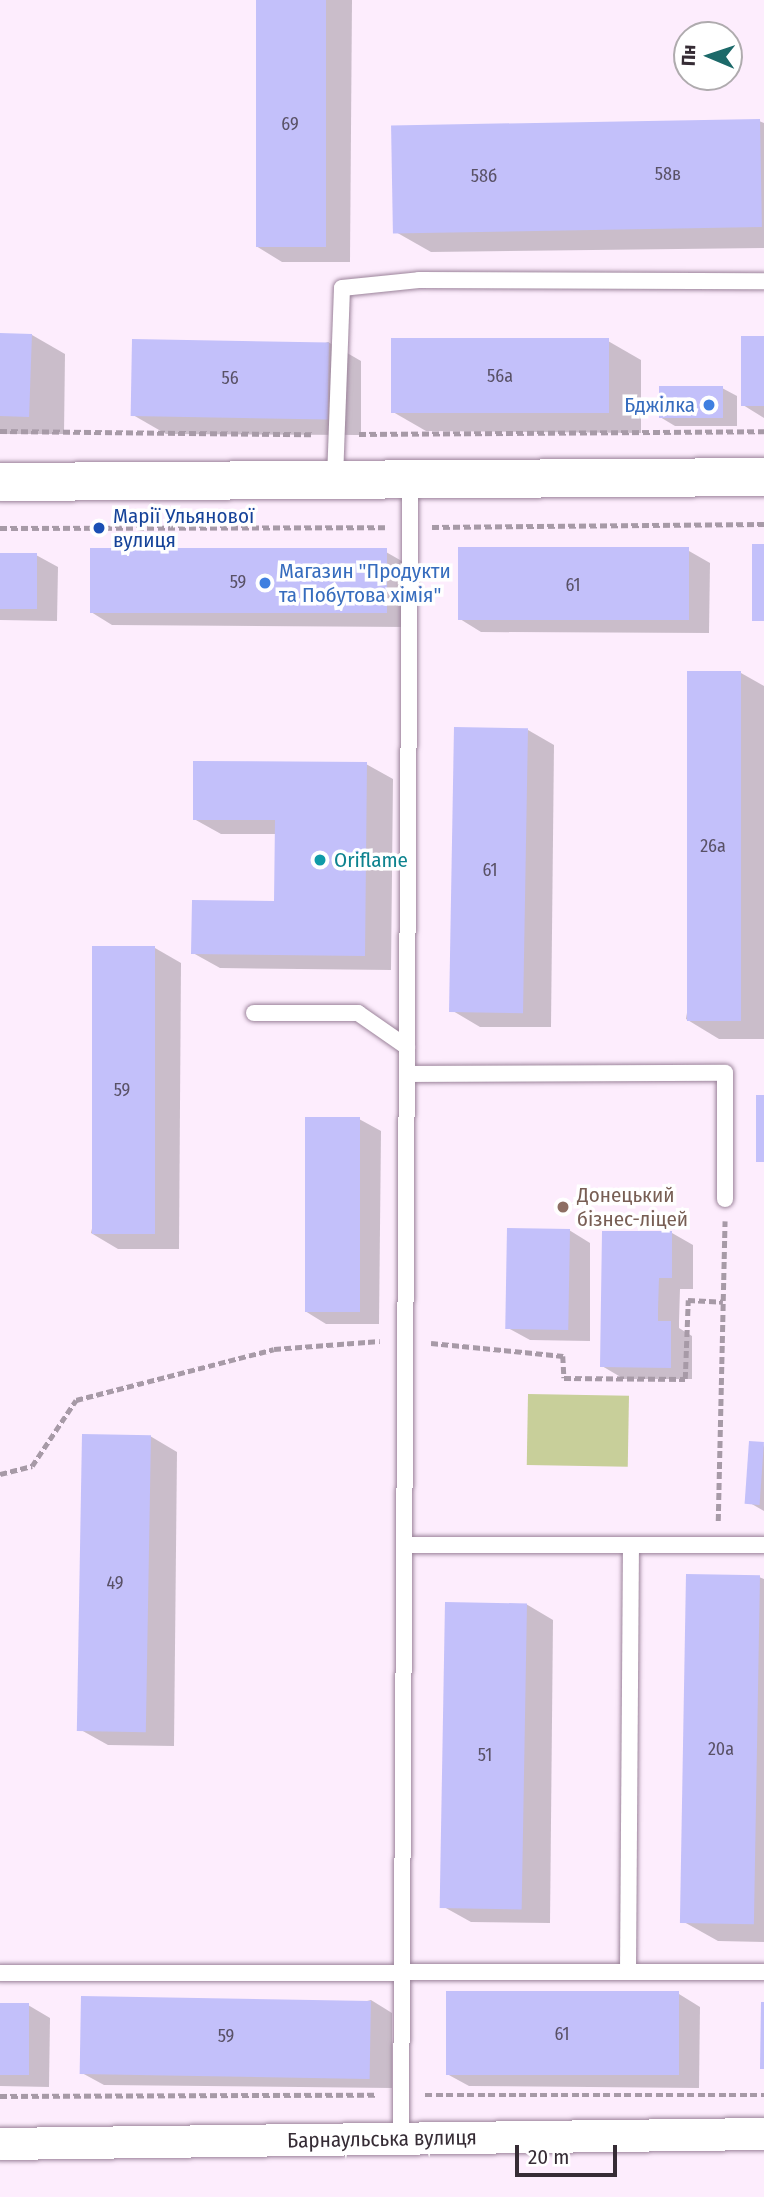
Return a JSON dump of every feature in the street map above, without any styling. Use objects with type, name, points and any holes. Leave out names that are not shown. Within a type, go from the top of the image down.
[{"type":"street","points":[[0,482],[764,477]]},
{"type":"street","name":"Барнаульська вулиця","points":[[0,2144],[764,2134]]},
{"type":"lane","points":[[335,480],[342,288],[419,281],[764,281]]},
{"type":"lane","points":[[401,2138],[410,479]]},
{"type":"lane","points":[[254,1013],[358,1013],[407,1047]]},
{"type":"lane","points":[[407,1074],[725,1073],[725,1199]]},
{"type":"lane","points":[[405,1545],[764,1545]]},
{"type":"lane","points":[[628,1971],[631,1545]]},
{"type":"lane","points":[[0,1973],[764,1972]]},
{"type":"path","points":[[0,432],[764,432]]},
{"type":"path","points":[[718,1545],[725,1199]]},
{"type":"path","points":[[0,1474],[32,1466],[76,1400],[274,1349],[405,1340],[563,1356],[564,1378],[685,1380],[688,1300],[723,1302]]},
{"type":"green space","points":[[528,1394],[629,1396],[628,1467],[527,1465]]},
{"type":"building","points":[[256,0],[326,0],[326,247],[256,247]]},
{"type":"building","points":[[760,119],[762,227],[393,233],[391,125]]},
{"type":"building","points":[[0,333],[32,334],[29,417],[0,416]]},
{"type":"building","points":[[741,336],[764,336],[764,406],[741,406]]},
{"type":"building","points":[[391,338],[609,338],[609,413],[391,413]]},
{"type":"building","points":[[132,339],[329,342],[328,419],[131,416]]},
{"type":"building","points":[[659,386],[723,386],[723,418],[659,418]]},
{"type":"building","points":[[752,544],[764,544],[764,621],[752,621]]},
{"type":"building","points":[[458,547],[689,547],[689,620],[458,620]]},
{"type":"building","points":[[90,548],[387,548],[387,613],[90,613]]},
{"type":"building","points":[[0,553],[37,553],[37,609],[0,609]]},
{"type":"building","points":[[687,671],[741,671],[741,1021],[687,1021]]},
{"type":"building","points":[[454,727],[528,728],[523,1013],[449,1012]]},
{"type":"building","name":"Oriflame","points":[[193,761],[367,762],[365,956],[191,954],[192,900],[274,901],[275,820],[193,820]]},
{"type":"building","points":[[92,946],[155,946],[155,1234],[92,1234]]},
{"type":"building","points":[[756,1095],[764,1095],[764,1162],[756,1162]]},
{"type":"building","points":[[305,1117],[360,1117],[360,1312],[305,1312]]},
{"type":"building","points":[[507,1228],[570,1229],[568,1330],[505,1329]]},
{"type":"building","points":[[602,1231],[672,1231],[672,1278],[659,1278],[658,1309],[658,1321],[671,1321],[671,1368],[600,1367]]},
{"type":"building","points":[[82,1434],[151,1435],[146,1732],[77,1731]]},
{"type":"building","points":[[749,1441],[764,1442],[760,1505],[745,1504]]},
{"type":"building","points":[[686,1574],[760,1575],[754,1924],[680,1923]]},
{"type":"building","points":[[445,1602],[527,1603],[522,1909],[440,1908]]},
{"type":"building","points":[[446,1991],[679,1991],[679,2075],[446,2075]]},
{"type":"building","points":[[81,1996],[371,2001],[370,2079],[80,2074]]},
{"type":"building","points":[[761,2002],[764,2002],[764,2069],[760,2069]]},
{"type":"building","points":[[0,2003],[29,2003],[29,2075],[0,2075]]},
{"type":"place","name":"Бджілка","points":[[709,405]]},
{"type":"place","name":"Марії Ульянової вулиця","points":[[99,528]]},
{"type":"place","name":"Магазин \"Продукти та Побутова хімія\"","points":[[265,583]]},
{"type":"place","name":"Oriflame","points":[[320,860]]},
{"type":"place","name":"Донецький бізнес-ліцей","points":[[563,1207]]}]
